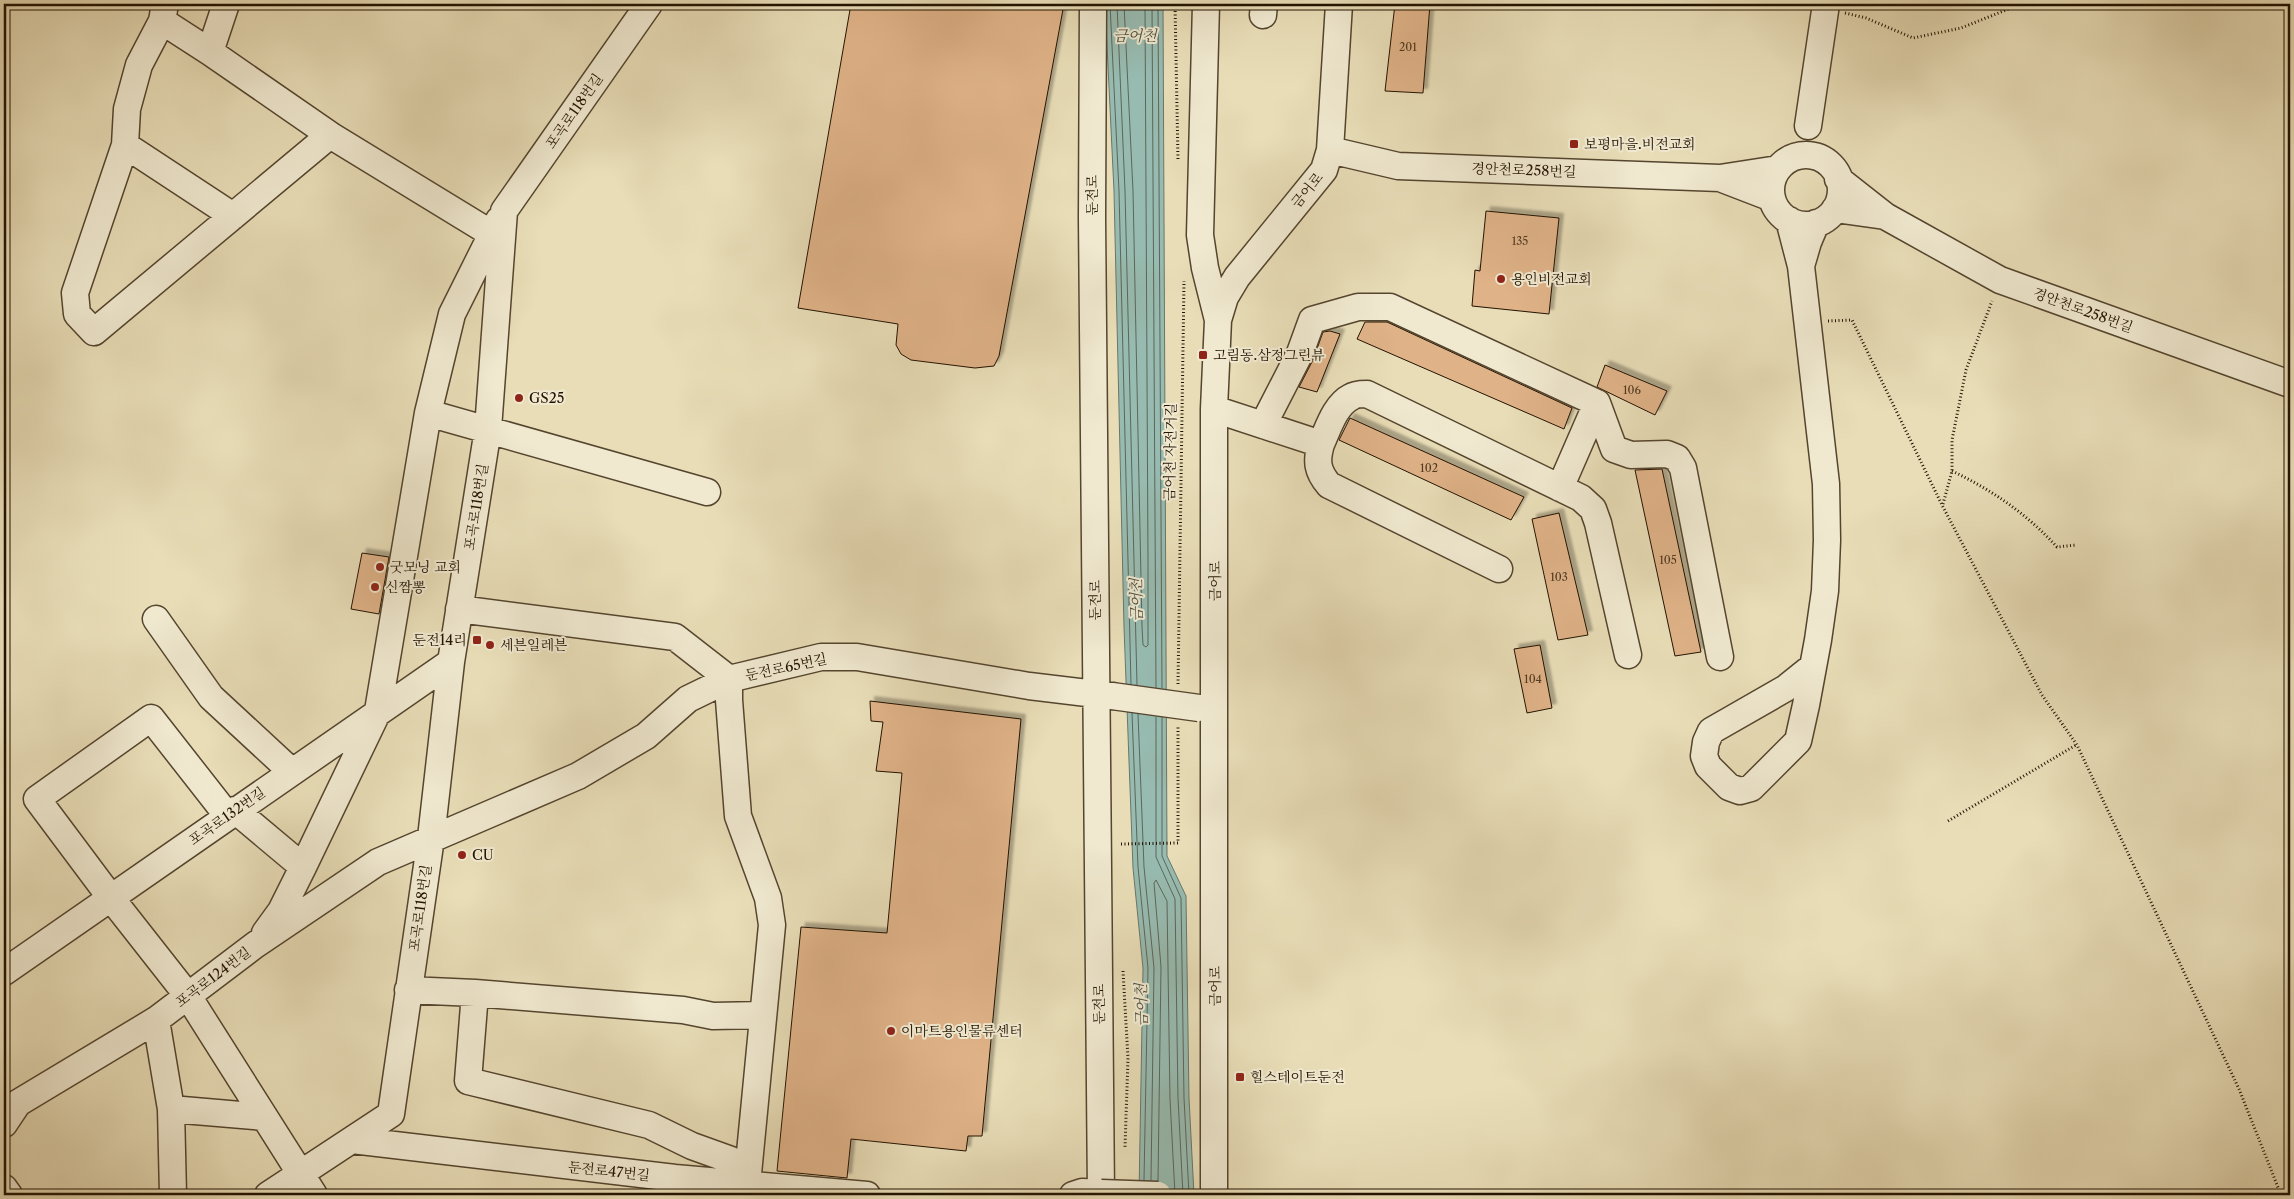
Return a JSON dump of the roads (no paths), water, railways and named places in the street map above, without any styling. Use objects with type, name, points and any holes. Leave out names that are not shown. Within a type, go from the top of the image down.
[{"type":"street","points":[[210,52],[226,4]]},
{"type":"street","name":"포곡로118번길","points":[[268,1195],[391,1114],[431,838],[451,662],[488,429],[504,211],[648,4]]},
{"type":"street","name":"둔전로","points":[[1093,4],[1104,695],[1101,1194]]},
{"type":"street","points":[[1206,4],[1200,235],[1205,268],[1218,320]]},
{"type":"street","name":"금어로","points":[[1214,1195],[1198,704],[1218,320],[1225,297],[1237,276],[1324,170],[1330,150],[1339,4]]},
{"type":"street","points":[[1825,8],[1808,126],[1771,187],[1772,198],[1776,209],[1789,220],[1804,225],[1826,216],[1885,216]]},
{"type":"street","points":[[330,135],[94,332],[77,314],[75,293],[125,145],[127,109],[139,65],[164,13],[210,52],[330,135],[492,234]]},
{"type":"street","points":[[1808,126],[1818,158]]},
{"type":"street","points":[[125,145],[233,216]]},
{"type":"street","name":"경안천로258번길","points":[[1330,150],[1398,166],[1720,178]]},
{"type":"street","points":[[1720,178],[1784,164],[1800,156],[1818,158],[1831,166],[1840,187],[1839,199],[1808,242],[1801,266]]},
{"type":"street","points":[[1720,178],[1772,198]]},
{"type":"street","points":[[1838,179],[1885,216]]},
{"type":"street","points":[[255,945],[281,911],[378,711],[428,413],[452,314],[504,211]]},
{"type":"street","name":"경안천로258번길","points":[[1885,216],[2000,280],[2290,384]]},
{"type":"street","points":[[1789,220],[1801,266],[1826,484],[1827,540],[1825,591],[1818,640],[1798,741],[1751,788],[1740,791],[1729,787],[1708,766],[1704,756],[1706,742],[1711,731],[1786,688],[1812,667]]},
{"type":"street","points":[[1263,425],[1300,353],[1312,320],[1358,307],[1390,307],[1598,403],[1614,449],[1631,455],[1667,454],[1677,458],[1683,468],[1720,657]]},
{"type":"street","points":[[1499,569],[1329,485],[1319,473],[1317,457],[1321,444],[1342,404],[1352,396],[1367,394],[1581,498],[1593,509],[1598,523],[1628,655]]},
{"type":"street","points":[[1560,488],[1598,403]]},
{"type":"street","points":[[1214,410],[1321,444]]},
{"type":"street","points":[[428,413],[707,492]]},
{"type":"street","name":"둔전로65번길","points":[[460,609],[675,637],[730,679],[821,657],[857,657],[1028,686],[1198,704]]},
{"type":"street","points":[[156,619],[211,697],[291,771]]},
{"type":"street","name":"포곡로132번길","points":[[4,972],[231,812],[451,662]]},
{"type":"street","points":[[730,679],[729,700],[738,816],[768,898],[772,925],[747,1184]]},
{"type":"street","name":"포곡로124번길","points":[[4,1124],[18,1103],[156,1020],[255,945],[378,862],[578,776],[646,736],[688,699],[730,679]]},
{"type":"street","points":[[304,867],[231,812],[150,718],[37,799],[110,898],[188,996],[314,1195]]},
{"type":"street","points":[[408,990],[475,993],[683,1010],[713,1016],[763,1016]]},
{"type":"street","points":[[475,993],[468,1081],[649,1125],[692,1146],[731,1160],[747,1184]]},
{"type":"street","points":[[156,1020],[171,1109],[173,1195]]},
{"type":"street","points":[[171,1109],[264,1117]]},
{"type":"street","name":"둔전로47번길","points":[[352,1140],[674,1187],[747,1184],[867,1195]]},
{"type":"street","points":[[4,1188],[9,1195]]},
{"type":"street","points":[[1073,1195],[1082,1192],[1158,1195]]},
{"type":"water","name":"금어천","points":[[1105,4],[1163,4],[1167,856],[1186,896],[1189,1098],[1194,1195],[1139,1195],[1143,968],[1133,868],[1124,627],[1114,191]]},
{"type":"place","name":"보평마을.비전교회","points":[[1574,144]]},
{"type":"place","name":"용인비전교회","points":[[1501,279]]},
{"type":"place","name":"고림동.삼정그린뷰","points":[[1203,355]]},
{"type":"place","name":"GS25","points":[[519,398]]},
{"type":"place","name":"굿모닝 교회","points":[[380,567]]},
{"type":"place","name":"신짬뽕","points":[[375,587]]},
{"type":"place","name":"둔전14리","points":[[477,640]]},
{"type":"place","name":"세븐일레븐","points":[[490,645]]},
{"type":"place","name":"CU","points":[[462,855]]},
{"type":"place","name":"이마트용인물류센터","points":[[891,1031]]},
{"type":"place","name":"힐스테이트둔전","points":[[1240,1077]]}]
